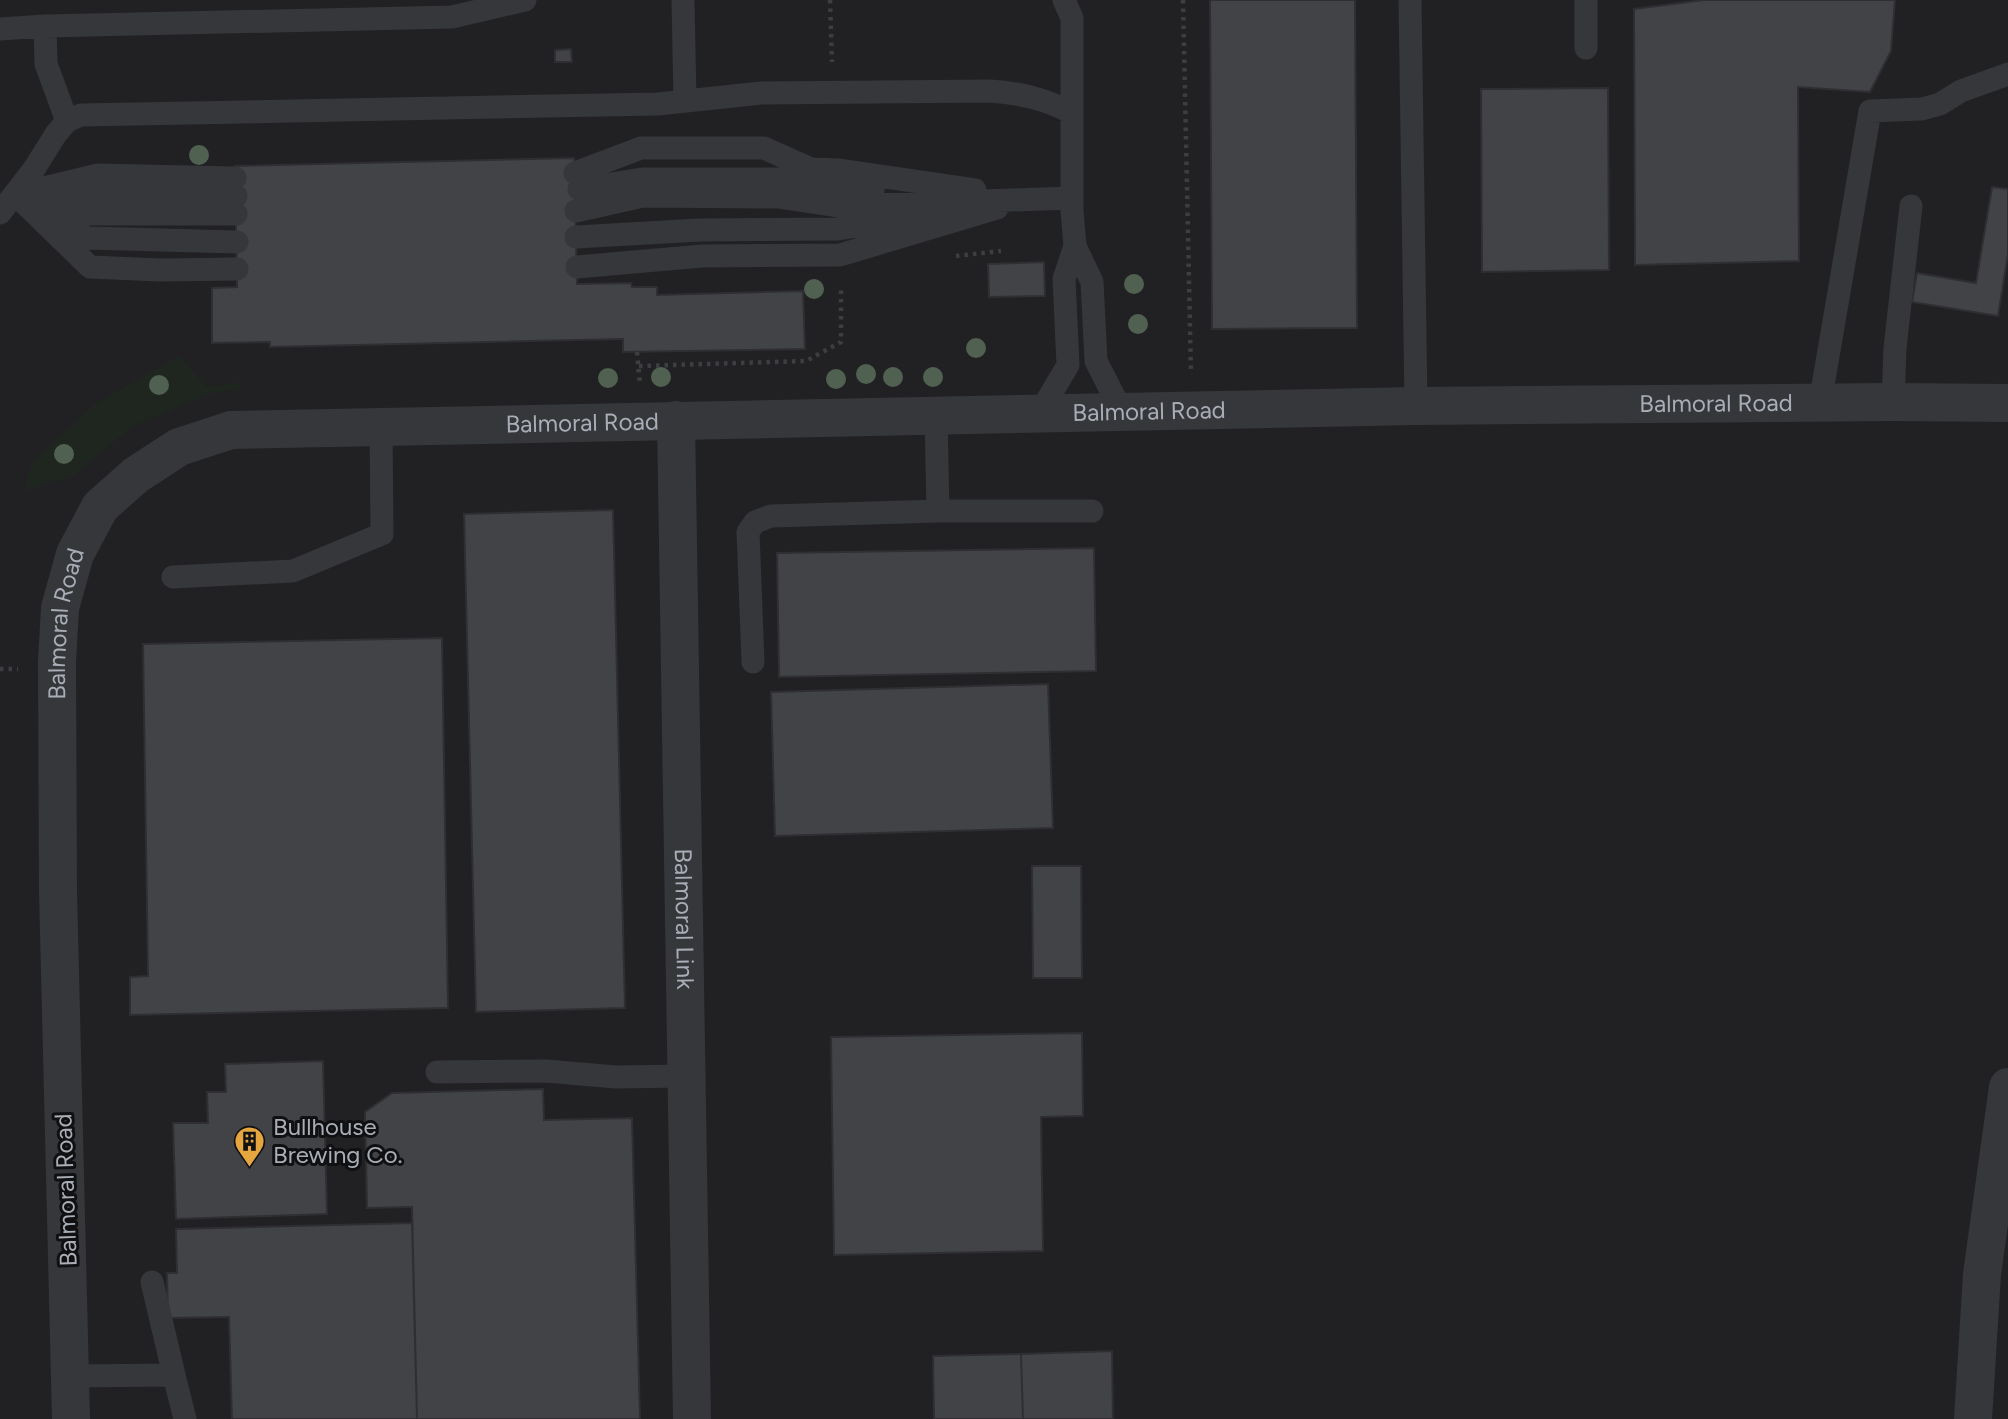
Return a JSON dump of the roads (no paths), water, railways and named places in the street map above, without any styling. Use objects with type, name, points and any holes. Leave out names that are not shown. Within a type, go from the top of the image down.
[{"type":"street","name":"Balmoral Road","points":[[71,1419],[58,891],[57,662],[60,608],[75,554],[100,507],[136,475],[179,447],[232,430],[1416,406],[2008,403]]},
{"type":"street","name":"Balmoral Link","points":[[676,420],[692,1419]]},
{"type":"street","points":[[1973,1419],[1982,1274],[2008,1087]]},
{"type":"lane","points":[[0,29],[452,17],[525,0]]},
{"type":"lane","points":[[683,0],[685,101]]},
{"type":"lane","points":[[1410,0],[1416,406]]},
{"type":"lane","points":[[1586,0],[1586,48]]},
{"type":"lane","points":[[1068,9],[1075,246],[1092,282],[1096,361],[1122,412]]},
{"type":"lane","points":[[45,26],[46,64],[68,121]]},
{"type":"lane","points":[[1821,403],[1870,111],[1922,109],[1940,104],[1961,91],[2008,74]]},
{"type":"lane","points":[[0,213],[16,195],[56,134],[68,121],[81,115],[658,104],[761,93],[990,91],[1021,93],[1072,113]]},
{"type":"lane","points":[[1030,198],[838,170],[811,169],[764,148],[641,148],[577,191],[643,196],[778,197],[838,206],[1072,198]]},
{"type":"lane","points":[[98,175],[236,196],[90,214],[16,195],[98,175]]},
{"type":"lane","points":[[16,195],[87,237],[237,242]]},
{"type":"lane","points":[[16,195],[90,267],[237,269]]},
{"type":"lane","points":[[576,236],[699,230],[838,229],[1030,198]]},
{"type":"lane","points":[[577,267],[702,256],[839,255],[1030,198]]},
{"type":"lane","points":[[1893,402],[1895,348],[1912,206]]},
{"type":"lane","points":[[1039,414],[1068,365],[1063,279],[1075,246]]},
{"type":"lane","points":[[936,416],[938,511]]},
{"type":"lane","points":[[173,576],[293,572],[382,534],[381,427]]},
{"type":"lane","points":[[753,662],[748,532],[755,522],[771,516],[938,511],[1092,511]]},
{"type":"lane","points":[[437,1072],[546,1071],[616,1077],[687,1076]]},
{"type":"lane","points":[[152,1282],[185,1419]]},
{"type":"lane","points":[[70,1376],[174,1375]]},
{"type":"place","name":"Bullhouse Brewing Co.","points":[[250,1168]]}]
